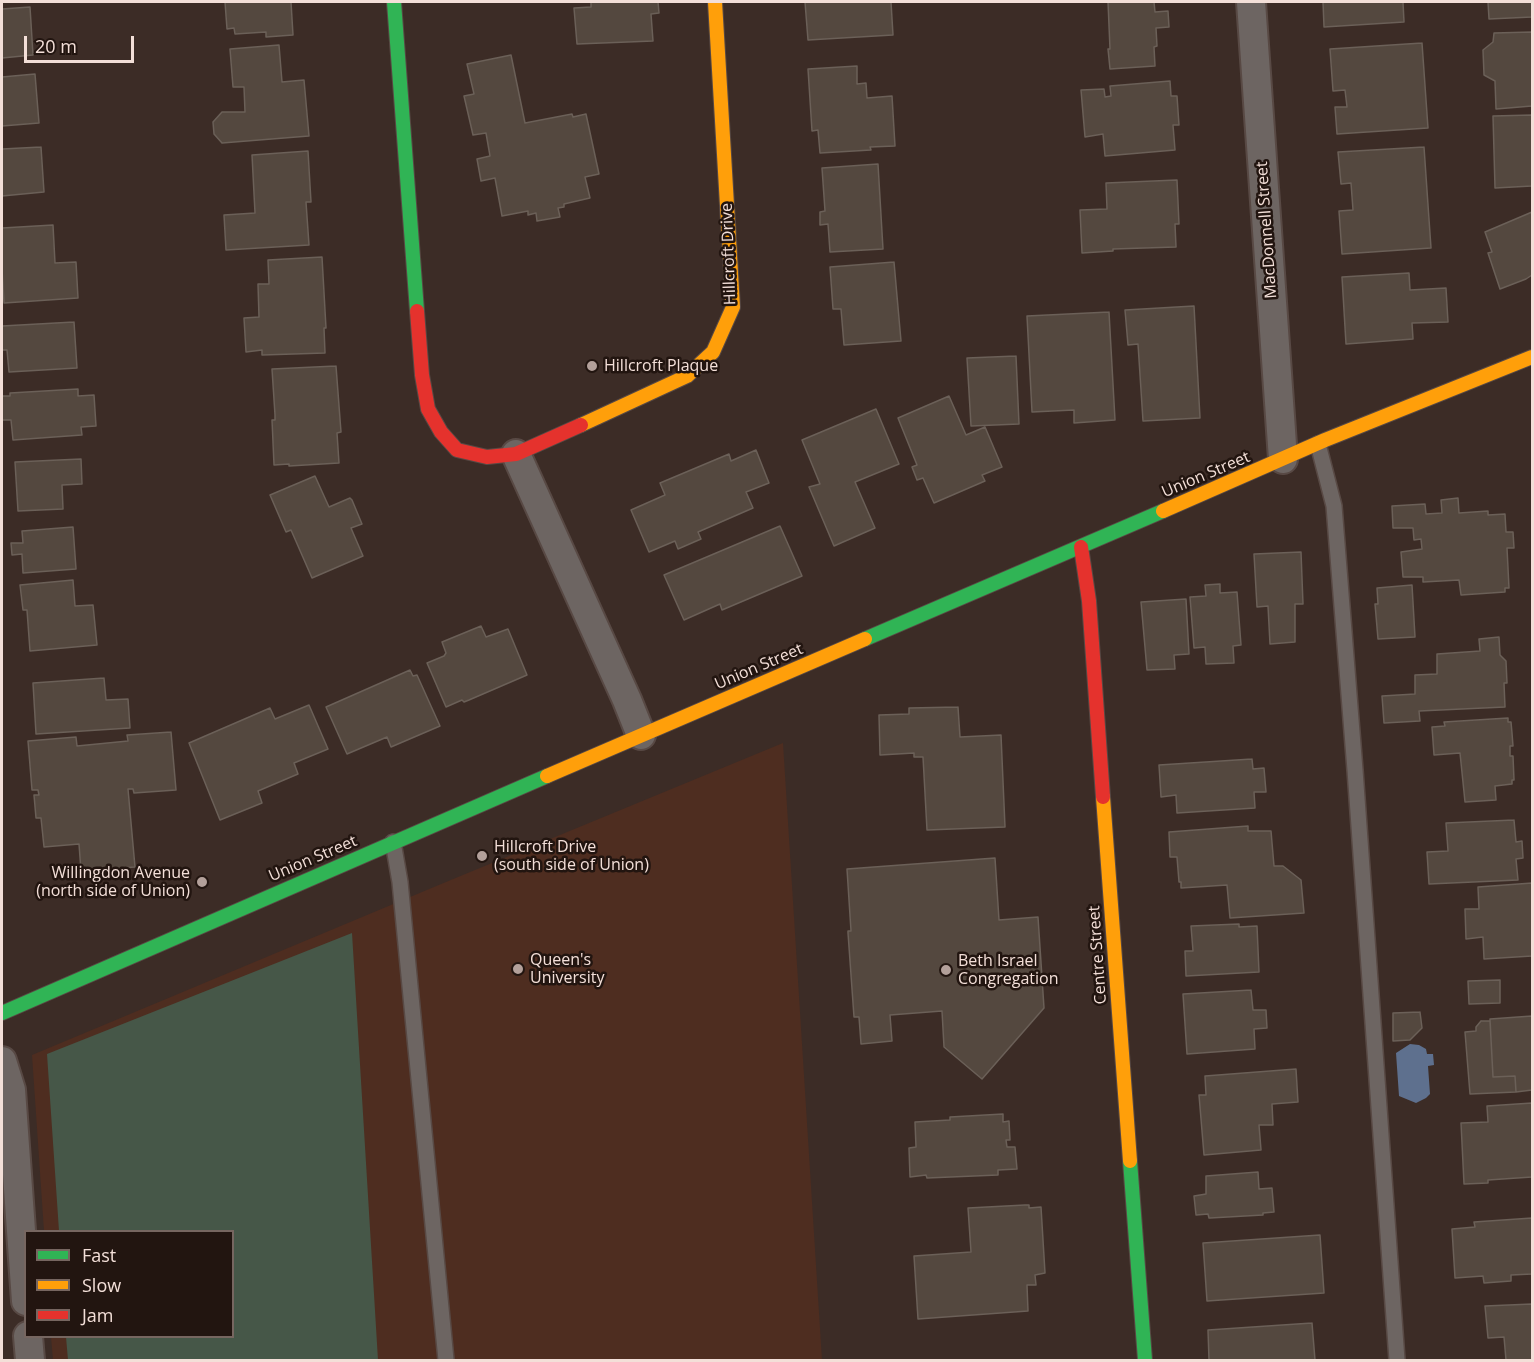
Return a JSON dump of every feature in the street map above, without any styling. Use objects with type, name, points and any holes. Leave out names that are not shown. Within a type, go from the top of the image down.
[{"type":"street","name":"Hillcroft Drive","points":[[394,2],[422,375],[428,409],[441,432],[457,450],[487,457],[516,454],[687,376],[713,352],[733,307],[715,2]]},
{"type":"street","name":"MacDonnell Street","points":[[1251,2],[1283,459]]},
{"type":"street","name":"Union Street","points":[[2,1013],[1318,444],[1533,357]]},
{"type":"street","points":[[516,454],[641,735]]},
{"type":"street","name":"Centre Street","points":[[1081,548],[1089,601],[1144,1360]]},
{"type":"street","points":[[2,1061],[11,1090],[24,1273]]},
{"type":"street","points":[[28,1338],[30,1360]]},
{"type":"lane","points":[[1318,444],[1334,506],[1397,1360]]},
{"type":"lane","points":[[393,842],[400,882],[446,1360]]},
{"type":"shaded area","name":"Queen's University","points":[[783,743],[822,1360],[53,1360],[51,1338],[234,1338],[234,1230],[44,1230],[32,1055]]},
{"type":"green space","points":[[352,933],[378,1360],[68,1360],[66,1338],[234,1338],[234,1230],[59,1230],[47,1054]]},
{"type":"water","points":[[1410,1044],[1419,1045],[1426,1049],[1427,1054],[1433,1054],[1434,1065],[1428,1066],[1430,1094],[1416,1103],[1399,1096],[1396,1053]]},
{"type":"building","points":[[225,2],[291,2],[293,35],[266,37],[266,32],[235,34],[234,28],[227,29]]},
{"type":"building","points":[[591,2],[658,2],[659,13],[651,14],[653,41],[577,44],[574,8],[591,7]]},
{"type":"building","points":[[805,2],[891,2],[893,35],[808,40]]},
{"type":"building","points":[[1108,2],[1154,2],[1155,12],[1168,11],[1169,27],[1156,28],[1155,66],[1110,69]]},
{"type":"building","points":[[1323,2],[1403,2],[1404,22],[1324,27]]},
{"type":"building","points":[[1488,2],[1532,2],[1532,17],[1489,19]]},
{"type":"building","points":[[30,7],[33,55],[2,58],[2,9]]},
{"type":"building","points":[[1532,32],[1532,106],[1496,109],[1495,81],[1484,75],[1483,50],[1493,42],[1494,33]]},
{"type":"building","points":[[1422,43],[1428,128],[1337,134],[1335,107],[1347,107],[1345,90],[1333,91],[1330,49]]},
{"type":"building","points":[[279,45],[282,82],[304,80],[309,136],[222,143],[214,134],[213,122],[222,112],[245,112],[244,87],[233,87],[230,49]]},
{"type":"building","points":[[511,55],[525,123],[572,114],[573,117],[586,114],[599,174],[585,177],[590,198],[564,204],[564,207],[558,208],[560,217],[537,221],[536,213],[528,215],[528,211],[502,216],[495,178],[481,181],[477,159],[490,156],[486,133],[473,135],[464,96],[474,94],[467,64]]},
{"type":"building","points":[[857,66],[857,84],[866,83],[867,98],[892,96],[895,146],[820,153],[818,130],[812,131],[808,69]]},
{"type":"building","points":[[35,74],[39,123],[2,126],[2,77]]},
{"type":"building","points":[[1170,81],[1171,96],[1177,96],[1179,125],[1173,125],[1175,150],[1105,156],[1103,134],[1085,137],[1081,90],[1104,89],[1105,97],[1111,96],[1110,86]]},
{"type":"building","points":[[1532,115],[1532,186],[1495,188],[1493,116]]},
{"type":"building","points":[[41,147],[44,192],[2,196],[2,149]]},
{"type":"building","points":[[1424,147],[1431,248],[1342,254],[1339,211],[1353,210],[1351,183],[1341,184],[1338,152]]},
{"type":"building","points":[[308,151],[311,202],[306,202],[309,245],[226,250],[224,215],[255,213],[252,155]]},
{"type":"building","points":[[878,164],[883,249],[830,252],[828,224],[820,225],[820,212],[825,211],[822,168]]},
{"type":"building","points":[[1177,180],[1179,224],[1175,224],[1176,247],[1113,249],[1113,251],[1082,253],[1080,210],[1107,209],[1106,183]]},
{"type":"building","points":[[1532,212],[1532,275],[1500,289],[1488,253],[1492,252],[1485,232]]},
{"type":"building","points":[[53,225],[55,263],[76,262],[78,298],[4,303],[2,228]]},
{"type":"building","points":[[322,257],[325,353],[262,355],[262,350],[246,352],[244,318],[259,317],[258,284],[269,284],[268,260]]},
{"type":"building","points":[[894,262],[901,341],[844,345],[841,309],[833,309],[830,267]]},
{"type":"building","points":[[1409,273],[1410,290],[1446,288],[1448,322],[1412,323],[1413,339],[1346,344],[1342,277]]},
{"type":"building","points":[[1194,306],[1200,418],[1143,421],[1138,344],[1128,345],[1125,310]]},
{"type":"building","points":[[1109,312],[1115,420],[1074,423],[1074,410],[1032,412],[1027,316]]},
{"type":"building","points":[[74,322],[77,368],[9,372],[7,350],[2,350],[2,326]]},
{"type":"building","points":[[1016,356],[1019,424],[971,426],[967,358]]},
{"type":"building","points":[[336,366],[341,432],[337,433],[339,463],[274,465],[272,420],[275,420],[275,415],[272,369]]},
{"type":"building","points":[[78,389],[78,396],[94,395],[96,426],[81,427],[82,435],[13,440],[11,420],[2,420],[2,396],[10,396],[10,393]]},
{"type":"building","points":[[949,396],[966,435],[985,427],[1002,467],[982,475],[985,481],[934,503],[923,478],[917,480],[912,467],[917,465],[898,418]]},
{"type":"building","points":[[876,409],[899,464],[855,482],[875,528],[834,546],[809,487],[820,484],[802,440]]},
{"type":"building","points":[[756,450],[769,483],[746,492],[753,508],[698,532],[701,539],[678,549],[675,541],[649,552],[631,510],[665,495],[660,483],[729,454],[731,461]]},
{"type":"building","points":[[81,459],[82,484],[62,485],[63,509],[18,511],[15,462]]},
{"type":"building","points":[[315,476],[329,507],[350,498],[352,500],[362,524],[351,528],[363,556],[312,578],[291,530],[286,532],[270,495]]},
{"type":"building","points":[[1458,498],[1459,513],[1488,511],[1488,515],[1505,514],[1506,532],[1513,532],[1514,548],[1507,548],[1509,588],[1505,588],[1505,592],[1461,595],[1459,580],[1423,582],[1423,577],[1403,577],[1401,552],[1422,549],[1421,539],[1414,540],[1413,528],[1393,528],[1392,506],[1425,504],[1426,514],[1442,513],[1441,500]]},
{"type":"building","points":[[780,526],[802,576],[722,610],[720,604],[684,620],[664,575]]},
{"type":"building","points":[[73,527],[76,569],[23,573],[22,554],[12,555],[11,543],[23,543],[22,531]]},
{"type":"building","points":[[1301,552],[1303,604],[1295,604],[1295,642],[1270,644],[1268,606],[1257,607],[1254,554]]},
{"type":"building","points":[[73,580],[75,606],[93,605],[97,645],[30,651],[27,610],[23,610],[20,585]]},
{"type":"building","points":[[1220,584],[1220,593],[1237,592],[1241,645],[1233,646],[1234,663],[1206,664],[1205,647],[1194,648],[1190,597],[1206,596],[1205,585]]},
{"type":"building","points":[[1412,585],[1415,637],[1378,639],[1375,604],[1378,604],[1377,588]]},
{"type":"building","points":[[1186,599],[1189,654],[1174,655],[1175,669],[1147,670],[1141,602]]},
{"type":"building","points":[[481,626],[486,637],[508,629],[527,675],[464,702],[462,700],[446,707],[427,663],[444,656],[446,653],[442,642]]},
{"type":"building","points":[[1499,637],[1500,655],[1506,661],[1505,707],[1419,711],[1420,721],[1384,723],[1382,696],[1415,694],[1415,675],[1437,674],[1437,654],[1480,651],[1479,639]]},
{"type":"building","points":[[410,670],[413,676],[417,675],[440,726],[391,747],[387,737],[347,754],[326,707]]},
{"type":"building","points":[[104,678],[106,700],[128,699],[130,728],[36,734],[33,683]]},
{"type":"building","points":[[309,705],[328,749],[294,763],[298,774],[258,791],[262,803],[220,820],[189,743],[270,708],[275,719]]},
{"type":"building","points":[[958,707],[960,737],[1001,735],[1005,827],[927,830],[923,757],[914,757],[914,753],[880,755],[879,715],[909,714],[909,708]]},
{"type":"building","points":[[1508,718],[1508,722],[1511,722],[1513,746],[1510,746],[1510,756],[1513,756],[1514,780],[1512,784],[1495,786],[1496,800],[1465,802],[1460,753],[1434,755],[1432,727],[1445,726],[1444,722]]},
{"type":"building","points":[[171,732],[176,790],[134,793],[133,789],[128,789],[135,867],[81,871],[79,844],[44,847],[41,818],[36,818],[34,795],[39,795],[38,790],[32,790],[28,741],[76,737],[77,746],[128,741],[127,735]]},
{"type":"building","points":[[1252,759],[1253,769],[1264,768],[1266,792],[1254,792],[1255,808],[1177,813],[1176,795],[1161,797],[1159,765]]},
{"type":"building","points":[[1514,820],[1516,842],[1522,841],[1523,858],[1516,859],[1518,880],[1429,884],[1427,852],[1448,851],[1446,823]]},
{"type":"building","points":[[1248,826],[1248,831],[1271,831],[1274,866],[1283,866],[1301,880],[1304,913],[1230,918],[1227,885],[1181,888],[1177,857],[1170,857],[1169,832]]},
{"type":"building","name":"Beth Israel Congregation","points":[[995,858],[999,920],[1038,917],[1044,1008],[982,1079],[944,1047],[942,1011],[890,1015],[892,1041],[861,1044],[859,1017],[854,1017],[848,933],[851,931],[847,869]]},
{"type":"building","points":[[1532,883],[1532,956],[1484,959],[1483,937],[1466,939],[1465,909],[1479,909],[1478,887]]},
{"type":"building","points":[[1239,924],[1239,927],[1257,926],[1259,972],[1186,976],[1185,951],[1193,951],[1191,926]]},
{"type":"building","points":[[1500,980],[1500,1003],[1469,1004],[1468,981]]},
{"type":"building","points":[[1251,990],[1253,1010],[1266,1010],[1267,1028],[1254,1029],[1255,1049],[1187,1054],[1183,994]]},
{"type":"building","points":[[1420,1012],[1422,1028],[1410,1040],[1393,1041],[1393,1013]]},
{"type":"building","points":[[1532,1016],[1532,1090],[1516,1092],[1515,1076],[1493,1077],[1490,1019]]},
{"type":"building","points":[[1481,1021],[1490,1021],[1493,1077],[1515,1076],[1516,1092],[1470,1094],[1465,1032],[1476,1031]]},
{"type":"building","points":[[1296,1069],[1298,1102],[1272,1104],[1273,1125],[1259,1125],[1261,1150],[1204,1155],[1199,1095],[1206,1095],[1205,1076]]},
{"type":"building","points":[[1532,1103],[1532,1177],[1464,1184],[1461,1123],[1488,1122],[1487,1106]]},
{"type":"building","points":[[1003,1114],[1003,1122],[1009,1121],[1010,1140],[1006,1140],[1007,1147],[1015,1147],[1017,1169],[998,1170],[998,1175],[910,1177],[909,1148],[916,1147],[915,1122],[950,1120],[950,1117]]},
{"type":"building","points":[[1258,1172],[1259,1189],[1272,1188],[1274,1212],[1263,1213],[1263,1215],[1210,1218],[1208,1214],[1196,1215],[1194,1196],[1206,1194],[1206,1176]]},
{"type":"building","points":[[1029,1205],[1029,1208],[1041,1207],[1045,1273],[1035,1275],[1036,1285],[1027,1285],[1028,1311],[918,1319],[914,1256],[971,1252],[968,1208]]},
{"type":"building","points":[[1532,1218],[1532,1274],[1511,1275],[1511,1281],[1484,1283],[1483,1276],[1455,1278],[1452,1229],[1475,1227],[1474,1222]]},
{"type":"building","points":[[1320,1235],[1324,1293],[1207,1301],[1203,1243]]},
{"type":"building","points":[[1532,1304],[1532,1360],[1506,1360],[1504,1337],[1488,1338],[1485,1306]]},
{"type":"building","points":[[1312,1323],[1315,1360],[1209,1360],[1208,1330]]},
{"type":"traffic: fast","points":[[394,2],[417,311]]},
{"type":"traffic: fast","points":[[865,639],[1163,511]]},
{"type":"traffic: fast","points":[[2,1013],[547,776]]},
{"type":"traffic: fast","points":[[1130,1161],[1145,1360]]},
{"type":"traffic: slow","points":[[581,425],[687,376],[713,352],[733,307],[715,2]]},
{"type":"traffic: slow","points":[[1163,511],[1325,440],[1532,357]]},
{"type":"traffic: slow","points":[[547,776],[865,639]]},
{"type":"traffic: slow","points":[[1103,797],[1130,1161]]},
{"type":"traffic: jam","points":[[417,311],[422,375],[428,409],[441,432],[457,450],[487,457],[516,454],[581,425]]},
{"type":"traffic: jam","points":[[1081,547],[1089,601],[1103,797]]},
{"type":"place","name":"Hillcroft Plaque","points":[[592,366]]},
{"type":"place","name":"Hillcroft Drive (south side of Union)","points":[[482,856]]},
{"type":"place","name":"Willingdon Avenue (north side of Union)","points":[[202,882]]},
{"type":"place","name":"Queen's University","points":[[518,969]]},
{"type":"place","name":"Beth Israel Congregation","points":[[946,970]]}]
